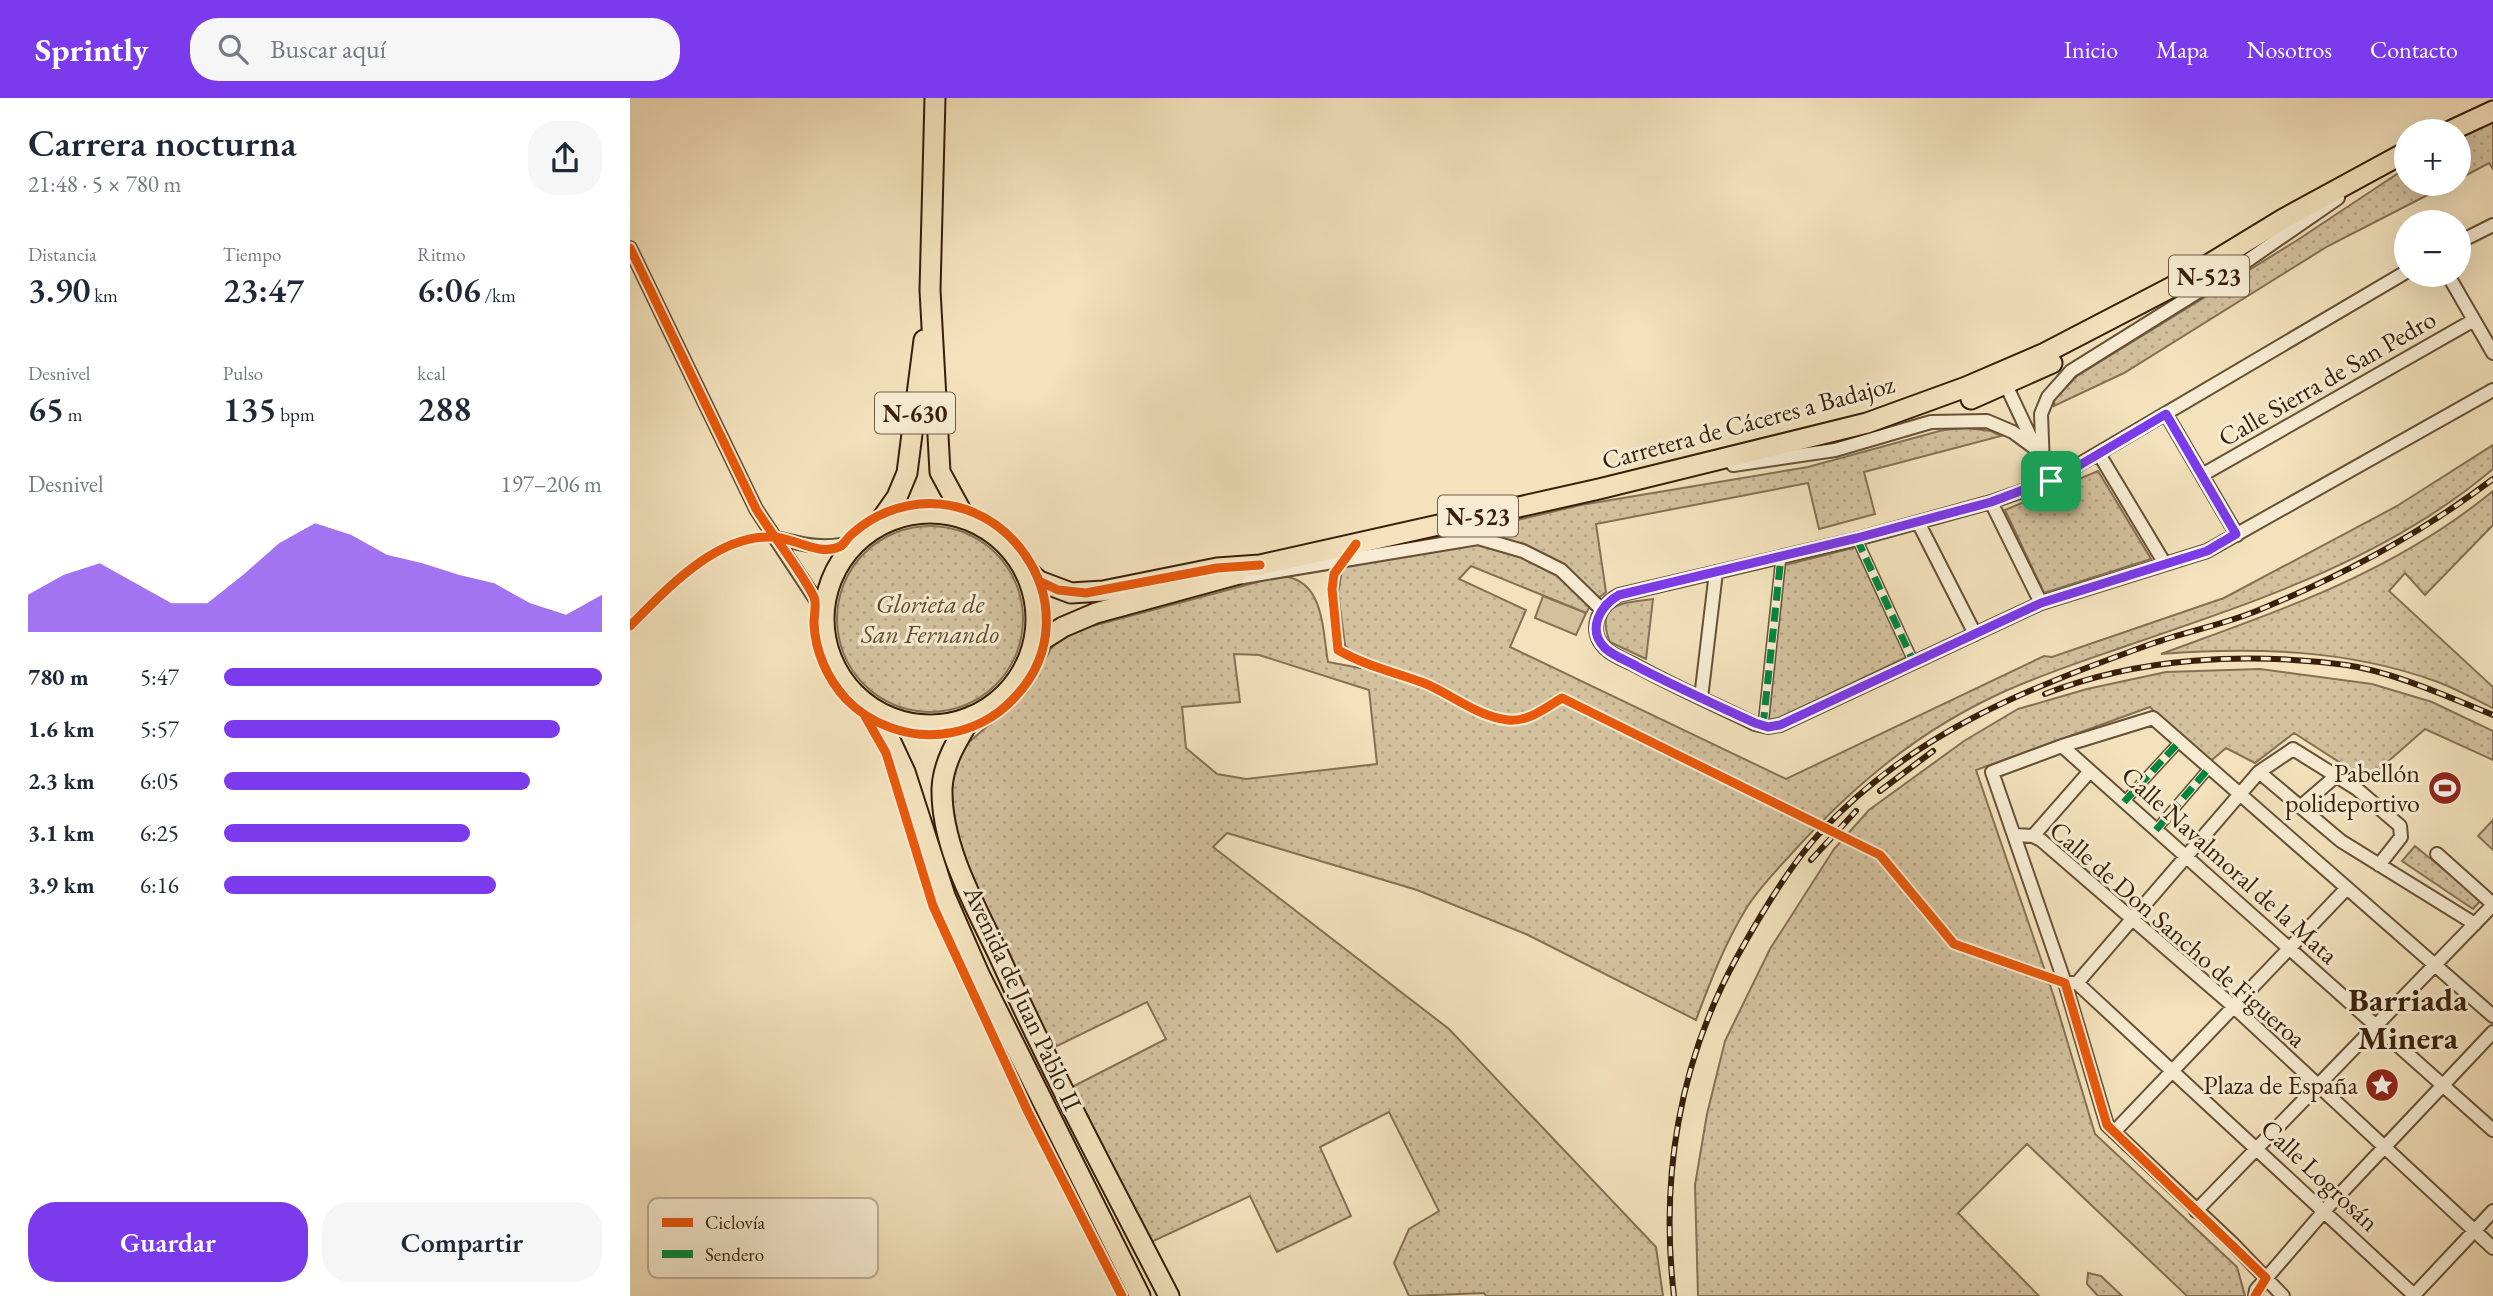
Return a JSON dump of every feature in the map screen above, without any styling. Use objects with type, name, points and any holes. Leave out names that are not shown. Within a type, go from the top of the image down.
[{"type":"highway","name":"N-630","points":[[934,98],[930,290],[940,472],[965,518]]},
{"type":"highway","points":[[2471,121],[2493,111]]},
{"type":"highway","name":"Carretera de Cáceres a Badajoz","points":[[1260,565],[1599,489],[1867,423],[1966,387],[2045,353],[2170,288],[2283,219],[2394,160]]},
{"type":"highway","name":"Carretera de Cáceres a Badajoz","points":[[1733,465],[1784,455],[1893,425],[2006,385],[2108,335],[2394,162]]},
{"type":"highway","name":"N-630","points":[[876,527],[897,497],[907,473],[930,290]]},
{"type":"highway","name":"N-523","points":[[1599,489],[1733,465]]},
{"type":"highway","name":"N-630","points":[[919,513],[943,513],[965,518],[1001,539],[1024,568],[1036,603],[1033,646],[1025,667],[1013,686],[992,705],[972,716],[948,723],[923,725],[882,714],[859,698],[836,670],[825,637],[825,601],[837,566],[857,541],[876,527],[897,518],[919,513]]},
{"type":"highway","points":[[1024,568],[1058,590],[1086,593],[1217,568],[1260,565]]},
{"type":"highway","points":[[1033,646],[1063,627],[1096,613],[1223,580],[1260,565]]},
{"type":"highway","name":"Avenida de Juan Pablo II","points":[[882,714],[883,725],[905,772],[945,896],[980,976],[1140,1296]]},
{"type":"highway","name":"Avenida de Juan Pablo II","points":[[972,716],[944,768],[942,790],[944,816],[963,878],[1041,1047],[1169,1296]]},
{"type":"street","points":[[2043,466],[2041,414],[2048,397],[2071,371],[2241,265],[2344,194]]},
{"type":"street","points":[[2471,236],[2493,225]]},
{"type":"street","points":[[630,248],[756,509],[816,600],[825,601]]},
{"type":"street","points":[[2394,279],[2051,481],[1991,502],[1918,522],[1619,595],[1601,609],[1596,630],[1606,650],[1763,726],[1780,725],[2041,603],[2207,551],[2493,390]]},
{"type":"street","points":[[2455,287],[2493,354]]},
{"type":"street","points":[[2006,385],[2012,377],[2091,338],[2170,288]]},
{"type":"street","name":"Calle Sierra de San Pedro","points":[[2202,475],[2474,320]]},
{"type":"street","points":[[1867,423],[1909,414],[1997,382],[2006,385],[2051,481]]},
{"type":"street","points":[[2166,414],[2236,534]]},
{"type":"street","points":[[1733,465],[1835,450],[1931,422],[1987,421],[2013,432],[2036,449]]},
{"type":"street","points":[[2099,454],[2165,564]]},
{"type":"street","points":[[1991,502],[2041,603]]},
{"type":"street","points":[[1918,522],[1975,634]]},
{"type":"street","points":[[773,537],[813,548],[840,546],[857,541]]},
{"type":"street","points":[[1223,580],[1478,538],[1523,551],[1560,569],[1601,609]]},
{"type":"street","points":[[1857,538],[1914,663]]},
{"type":"street","points":[[1763,726],[1781,557]]},
{"type":"street","points":[[1701,698],[1716,572]]},
{"type":"street","points":[[2283,1296],[2107,1125],[2071,983],[1992,772],[2062,746],[2153,718],[2493,1016]]},
{"type":"street","points":[[2124,802],[2180,741]]},
{"type":"street","name":"Calle Navalmoral de la Mata","points":[[2062,746],[2493,1130]]},
{"type":"street","points":[[2071,983],[2132,919],[2259,772],[2293,749],[2357,789],[2400,826],[2401,837],[2379,865]]},
{"type":"street","points":[[2156,830],[2209,768]]},
{"type":"street","points":[[2033,836],[2090,771]]},
{"type":"street","points":[[2259,772],[2341,841],[2475,924]]},
{"type":"street","points":[[2300,807],[2336,776]]},
{"type":"street","name":"Calle de Don Sancho de Figueroa","points":[[2014,835],[2033,836],[2234,1006],[2493,1248]]},
{"type":"street","points":[[2196,1211],[2493,904],[2437,854]]},
{"type":"street","points":[[2114,1132],[2347,888]]},
{"type":"street","name":"Calle Logrosán","points":[[2071,983],[2172,1069],[2414,1296]]},
{"type":"street","points":[[2255,1296],[2266,1278],[2325,1210],[2493,1031]]},
{"type":"street","points":[[2414,1296],[2493,1211]]},
{"type":"green space","points":[[2493,122],[2493,169],[2489,163],[2471,173],[2471,132]]},
{"type":"green space","points":[[2394,176],[2394,196],[2426,196],[2328,246],[2124,373],[2054,406],[2054,400],[2077,376],[2296,241]]},
{"type":"green space","points":[[1966,428],[1991,431],[2001,436],[1864,472],[1875,514],[1819,529],[1808,483],[1596,524],[1606,592],[1592,603],[1586,613],[1471,566],[1459,579],[1526,610],[1510,647],[1786,779],[2044,656],[2052,657],[2224,598],[2397,506],[2493,445],[2493,469],[2410,528],[2320,574],[2226,611],[2017,686],[1971,708],[1915,743],[1888,762],[1839,805],[1756,894],[1725,949],[1696,1020],[1528,935],[1417,890],[1227,833],[1213,847],[1449,1029],[1656,1247],[1663,1296],[1486,1296],[1484,1293],[1409,1296],[1394,1263],[1409,1229],[1439,1211],[1389,1112],[1320,1147],[1351,1216],[1277,1252],[1250,1196],[1147,1244],[1070,1088],[1166,1039],[1147,1002],[1057,1046],[1036,1019],[968,869],[955,827],[951,783],[955,764],[968,743],[1027,692],[1054,643],[1081,629],[1280,576],[1305,585],[1313,595],[1322,620],[1328,662],[1360,668],[1345,645],[1338,593],[1342,570],[1357,558],[1581,505],[1808,467],[1943,430]],"holes":[[[1234,654],[1259,655],[1369,690],[1377,764],[1246,779],[1217,774],[1186,748],[1182,707],[1240,702]]]},
{"type":"green space","points":[[2098,471],[2151,559],[2044,593],[2005,510]]},
{"type":"green space","points":[[2493,491],[2493,525],[2425,595],[2405,573],[2389,591],[2493,687],[2493,708],[2435,681],[2368,662],[2265,651],[2161,654],[2292,605],[2375,567],[2455,520]]},
{"type":"green space","name":"Glorieta de San Fernando","points":[[930,526],[966,533],[996,553],[1016,583],[1023,619],[1016,655],[996,685],[966,705],[930,712],[894,705],[864,685],[844,655],[837,619],[844,583],[864,553],[894,533]]},
{"type":"green space","points":[[1861,546],[1915,653],[1773,721],[1764,717],[1781,566]]},
{"type":"green space","points":[[1543,596],[1586,613],[1576,635],[1535,618]]},
{"type":"green space","points":[[1653,599],[1646,659],[1610,642],[1606,619],[1614,607]]},
{"type":"green space","points":[[2260,669],[2372,684],[2432,702],[2493,731],[2493,760],[2425,729],[2367,780],[2294,733],[2255,763],[2226,748],[2206,765],[2150,707],[1976,770],[2054,997],[2095,1134],[2237,1267],[2245,1296],[2187,1296],[2027,1144],[1958,1213],[2039,1296],[1698,1296],[1695,1185],[1707,1114],[1725,1041],[1770,949],[1834,849],[1869,810],[1964,741],[2018,709],[2087,689],[2166,672]]},
{"type":"green space","points":[[2493,820],[2493,850],[2478,836]]},
{"type":"green space","points":[[2415,846],[2481,900],[2473,909],[2402,861]]},
{"type":"green space","points":[[2088,1273],[2101,1276],[2122,1296],[2098,1296],[2087,1284]]},
{"type":"railway","points":[[1674,1296],[1670,1252],[1672,1165],[1678,1122],[1701,1038],[1717,997],[1764,910],[1807,848],[1854,799],[1891,769],[1972,718],[2058,679],[2151,644],[2241,617],[2286,599],[2408,536],[2493,479]]},
{"type":"railway","points":[[2045,694],[2118,672],[2155,665],[2270,659],[2364,668],[2421,686],[2493,715]]},
{"type":"railway","points":[[1880,791],[1933,751]]},
{"type":"railway","points":[[1811,860],[1856,811]]},
{"type":"marked path","points":[[1857,539],[1914,663]]},
{"type":"marked path","points":[[1763,726],[1781,557]]},
{"type":"marked path","points":[[2124,802],[2180,741]]},
{"type":"marked path","points":[[2156,830],[2209,768]]},
{"type":"cycle path","points":[[630,248],[756,509],[770,531],[778,541],[786,552],[801,574],[814,597],[815,633],[823,664],[846,699],[866,716],[890,727],[916,734],[942,734],[972,727],[1000,711],[1015,697],[1038,662],[1046,624],[1041,588],[1025,555],[999,528],[966,510],[928,504],[882,514],[860,527],[841,546],[833,549],[816,548],[782,538],[774,537],[753,538],[732,544],[694,566],[630,626]]},
{"type":"cycle path","points":[[1356,544],[1334,574],[1332,589],[1338,650],[1370,665],[1424,683],[1475,710],[1497,718],[1523,719],[1562,698],[1880,855],[1954,944],[2065,983],[2107,1125],[2266,1278],[2255,1296]]},
{"type":"cycle path","points":[[1039,581],[1058,590],[1086,593],[1217,568],[1260,565]]},
{"type":"cycle path","points":[[865,716],[886,753],[933,906],[1028,1112],[1122,1296]]},
{"type":"place","name":"Pabellón polideportivo","points":[[2445,788]]},
{"type":"place","name":"Plaza de España","points":[[2382,1085]]},
{"type":"district","name":"Barriada Minera","points":[[2408,1018]]},
{"type":"route","points":[[2166,414],[2236,534],[2207,551],[2041,603],[1805,714],[1768,727],[1653,675],[1606,650],[1596,630],[1601,609],[1619,595],[1857,538],[1991,502],[2051,481],[2166,414]]}]
